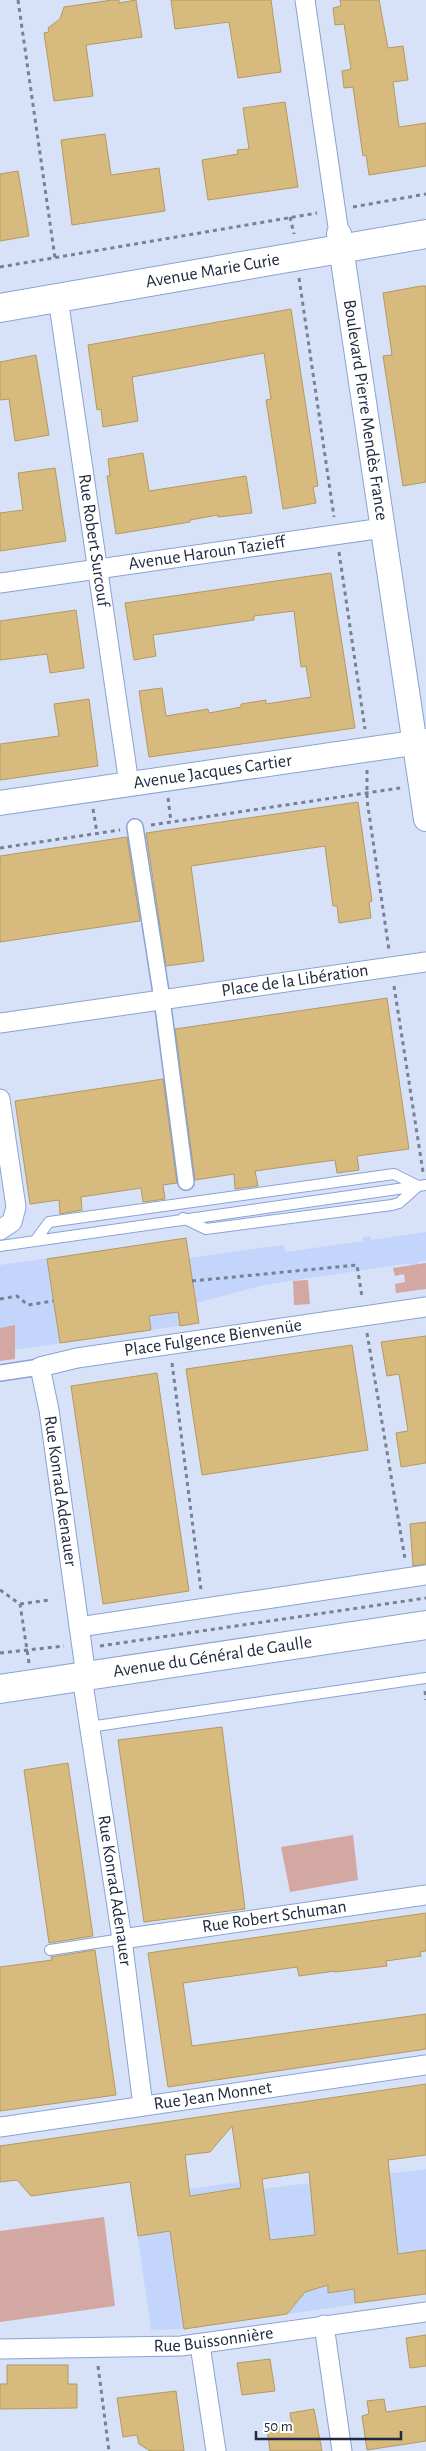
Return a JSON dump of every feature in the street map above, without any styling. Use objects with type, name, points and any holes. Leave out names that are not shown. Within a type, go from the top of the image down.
[{"type":"main road","name":"Avenue Marie Curie","points":[[0,292],[295,238],[426,218]]},
{"type":"main road","name":"Avenue Marie Curie","points":[[339,231],[426,234]]},
{"type":"main road","name":"Avenue Marie Curie","points":[[0,308],[58,298],[295,238]]},
{"type":"main road","name":"Avenue du Général de Gaulle","points":[[0,1689],[426,1625]]},
{"type":"street","name":"Boulevard Pierre Mendès France","points":[[304,0],[383,528],[420,742],[426,819]]},
{"type":"street","name":"Rue Robert Surcouf","points":[[58,298],[129,784]]},
{"type":"street","name":"Avenue Haroun Tazieff","points":[[0,583],[383,528]]},
{"type":"street","name":"Avenue Jacques Cartier","points":[[0,803],[420,742]]},
{"type":"street","points":[[136,827],[162,999],[186,1182]]},
{"type":"street","name":"Place de la Libération","points":[[0,1023],[426,962]]},
{"type":"street","points":[[0,1099],[16,1207],[6,1226]]},
{"type":"street","name":"Place Fulgence Bienvenüe","points":[[0,1373],[40,1367],[77,1358],[426,1307]]},
{"type":"street","name":"Rue Konrad Adenauer","points":[[40,1367],[48,1410],[82,1648],[89,1727],[122,1940],[143,2106]]},
{"type":"street","points":[[79,1627],[426,1576]]},
{"type":"street","name":"Rue Robert Schuman","points":[[122,1940],[426,1895]]},
{"type":"street","name":"Rue Jean Monnet","points":[[0,2127],[426,2065]]},
{"type":"street","name":"Rue Buissonnière","points":[[0,2349],[200,2344],[426,2312]]},
{"type":"street","points":[[324,2325],[342,2451]]},
{"type":"street","points":[[200,2344],[216,2451]]},
{"type":"lane","points":[[35,1241],[49,1222],[394,1174],[423,1185]]},
{"type":"lane","points":[[183,1218],[206,1229],[399,1204],[423,1185]]},
{"type":"lane","points":[[0,1246],[183,1218],[423,1185]]},
{"type":"lane","points":[[89,1727],[426,1678]]},
{"type":"lane","points":[[50,1950],[122,1940]]},
{"type":"path","points":[[18,0],[54,258]]},
{"type":"path","points":[[0,267],[54,258],[295,238],[339,231],[426,194]]},
{"type":"path","points":[[295,238],[298,276],[368,750],[366,793],[423,1185]]},
{"type":"path","points":[[0,848],[403,788]]},
{"type":"path","points":[[192,1281],[358,1266],[364,1316],[406,1566]]},
{"type":"path","points":[[0,1299],[17,1296],[28,1304],[53,1301]]},
{"type":"path","points":[[181,1361],[172,1363],[203,1608]]},
{"type":"path","points":[[0,1590],[20,1604],[49,1600]]},
{"type":"path","points":[[0,1653],[56,1645],[82,1648],[426,1598]]},
{"type":"path","points":[[20,1604],[30,1664]]},
{"type":"path","points":[[95,2348],[109,2451]]},
{"type":"shaded area","points":[[426,1232],[426,1261],[418,1262],[419,1269],[411,1270],[410,1263],[264,1285],[196,1303],[199,1323],[0,1352],[0,1265],[186,1238],[189,1258],[283,1245],[286,1252],[363,1241],[363,1237],[370,1236],[371,1240]]},
{"type":"shaded area","points":[[426,1263],[426,1289],[396,1293],[395,1284],[405,1282],[404,1274],[395,1276],[393,1268]]},
{"type":"shaded area","points":[[308,1280],[310,1304],[294,1305],[293,1281]]},
{"type":"shaded area","points":[[15,1325],[15,1359],[0,1361],[0,1328]]},
{"type":"shaded area","points":[[353,1835],[358,1880],[290,1892],[281,1847]]},
{"type":"shaded area","points":[[426,2169],[426,2294],[184,2329],[151,2330],[132,2197],[260,2179],[262,2189]]},
{"type":"shaded area","points":[[104,2217],[115,2306],[0,2322],[0,2231]]},
{"type":"building","points":[[119,0],[119,3],[136,0],[142,37],[86,45],[93,96],[54,101],[44,33],[49,32],[48,28],[60,19],[64,7]]},
{"type":"building","points":[[171,0],[271,0],[281,72],[238,78],[229,22],[175,29]]},
{"type":"building","points":[[340,0],[379,0],[388,48],[403,46],[408,80],[393,82],[399,127],[426,123],[426,166],[369,175],[366,155],[363,156],[353,87],[344,88],[342,71],[351,69],[344,24],[335,25],[333,8],[341,6]]},
{"type":"building","points":[[285,102],[298,187],[208,200],[202,160],[238,154],[237,150],[249,149],[243,108]]},
{"type":"building","points":[[105,134],[111,175],[159,168],[165,211],[72,225],[61,140]]},
{"type":"building","points":[[18,171],[29,236],[0,241],[0,174]]},
{"type":"building","points":[[426,286],[426,482],[403,486],[383,356],[392,355],[383,293]]},
{"type":"building","points":[[291,309],[318,486],[313,487],[316,503],[283,509],[266,400],[271,399],[264,353],[132,377],[138,421],[103,427],[101,409],[97,410],[88,345]]},
{"type":"building","points":[[36,355],[49,435],[15,441],[9,399],[0,400],[0,362]]},
{"type":"building","points":[[143,453],[149,491],[246,476],[252,513],[218,517],[218,515],[190,520],[190,522],[116,534],[107,476],[110,476],[108,459]]},
{"type":"building","points":[[55,468],[66,541],[0,551],[0,513],[23,510],[18,473]]},
{"type":"building","points":[[331,573],[355,728],[149,757],[139,691],[162,688],[166,716],[208,709],[209,713],[241,707],[241,704],[266,700],[266,704],[311,697],[306,666],[301,667],[294,611],[254,616],[254,620],[153,635],[156,656],[134,660],[125,603]]},
{"type":"building","points":[[76,610],[84,668],[50,673],[47,654],[0,660],[0,621]]},
{"type":"building","points":[[89,699],[98,766],[0,780],[0,744],[59,736],[54,704]]},
{"type":"building","points":[[358,802],[372,901],[369,902],[371,918],[339,923],[337,906],[333,906],[325,846],[191,866],[204,961],[166,966],[146,833]]},
{"type":"building","points":[[127,837],[140,921],[0,942],[0,856]]},
{"type":"building","points":[[387,998],[409,1149],[357,1156],[359,1170],[337,1173],[335,1160],[255,1171],[258,1186],[235,1189],[234,1174],[195,1180],[175,1029]]},
{"type":"building","points":[[163,1079],[177,1183],[163,1185],[165,1199],[143,1202],[141,1188],[81,1197],[82,1210],[60,1214],[59,1200],[30,1204],[15,1101]]},
{"type":"building","points":[[186,1238],[199,1323],[180,1326],[178,1312],[149,1316],[151,1330],[60,1343],[47,1259]]},
{"type":"building","points":[[426,1336],[426,1463],[401,1467],[396,1433],[408,1431],[399,1374],[387,1376],[381,1342]]},
{"type":"building","points":[[352,1345],[368,1450],[202,1475],[186,1369]]},
{"type":"building","points":[[157,1373],[189,1591],[103,1604],[71,1386]]},
{"type":"building","points":[[426,1522],[426,1564],[413,1566],[410,1524]]},
{"type":"building","points":[[222,1727],[245,1909],[144,1922],[118,1740]]},
{"type":"building","points":[[68,1763],[93,1936],[49,1943],[24,1770]]},
{"type":"building","points":[[426,1913],[426,1951],[420,1952],[421,1956],[386,1961],[387,1966],[299,1976],[297,1967],[183,1983],[192,2046],[426,2014],[426,2049],[168,2087],[148,1953]]},
{"type":"building","points":[[95,1950],[116,2095],[0,2111],[0,1967],[52,1960],[51,1957]]},
{"type":"building","points":[[426,2084],[426,2155],[388,2160],[398,2254],[426,2250],[426,2294],[355,2303],[354,2289],[328,2293],[328,2285],[305,2292],[287,2314],[184,2329],[170,2231],[138,2236],[130,2182],[31,2196],[17,2180],[0,2182],[0,2146]],"holes":[[[232,2126],[241,2188],[190,2196],[185,2155],[210,2152]],[[309,2172],[315,2235],[270,2240],[262,2179]]]},
{"type":"building","points":[[426,2335],[426,2366],[410,2368],[406,2338]]},
{"type":"building","points":[[270,2359],[275,2391],[242,2395],[237,2363]]},
{"type":"building","points":[[7,2365],[68,2365],[68,2384],[77,2384],[77,2408],[0,2409],[0,2384],[7,2384]]},
{"type":"building","points":[[176,2391],[184,2451],[150,2451],[139,2444],[137,2435],[123,2437],[117,2398]]},
{"type":"building","points":[[384,2399],[386,2412],[426,2406],[426,2441],[367,2450],[362,2416],[369,2414],[367,2401]]},
{"type":"building","points":[[314,2409],[322,2451],[270,2451],[267,2429],[292,2425],[290,2413]]}]
